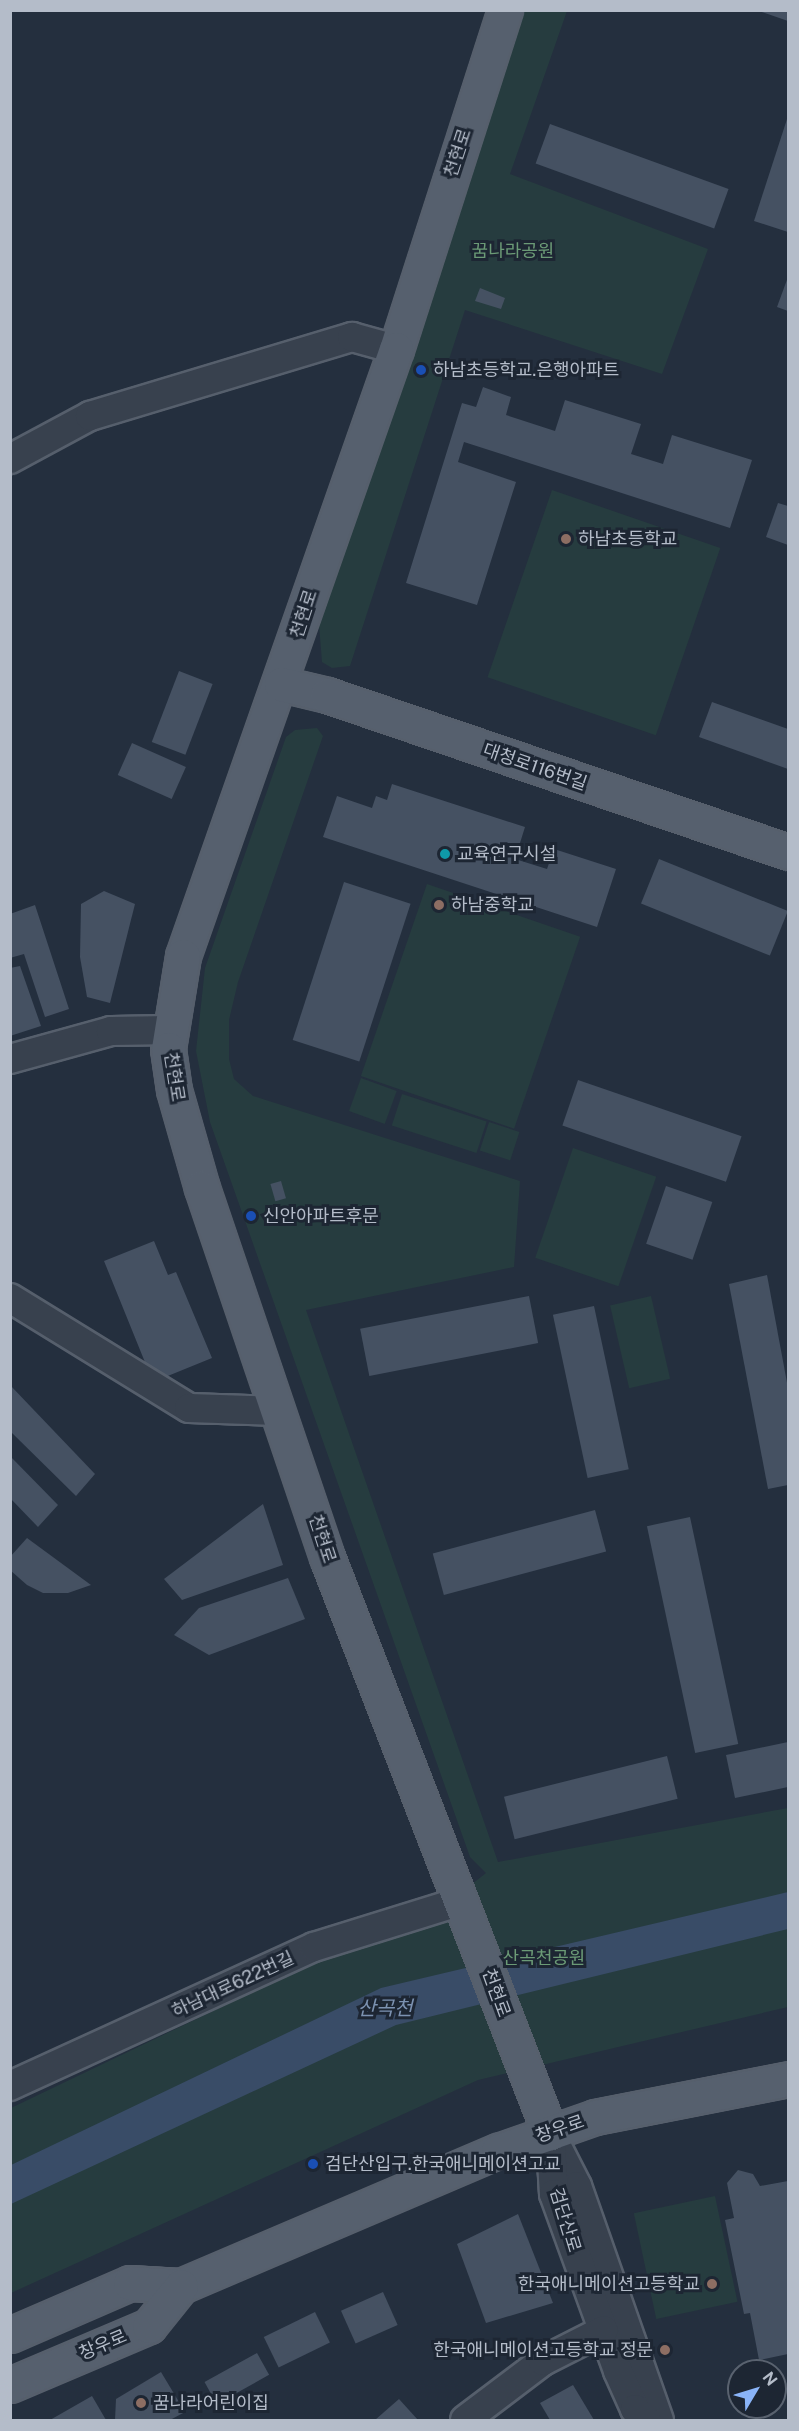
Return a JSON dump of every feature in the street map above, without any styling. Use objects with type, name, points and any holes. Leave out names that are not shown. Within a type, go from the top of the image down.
[{"type":"main road","name":"천현로","points":[[506,10],[396,349],[183,956],[170,1030],[170,1060],[184,1127],[327,1557],[462,1901],[527,2079],[550,2133]]},
{"type":"main road","name":"대청로116번길","points":[[280,684],[327,695],[789,852]]},
{"type":"main road","name":"창우로","points":[[10,2335],[130,2283],[181,2286],[550,2133],[595,2117],[787,2078]]},
{"type":"main road","name":"창우로","points":[[10,2385],[149,2326],[181,2286]]},
{"type":"street","points":[[10,459],[90,416],[352,337],[396,349]]},
{"type":"street","points":[[10,1059],[111,1031],[170,1030]]},
{"type":"street","points":[[10,1298],[189,1408],[279,1411]]},
{"type":"street","name":"하남대로622번길","points":[[10,2086],[314,1947],[462,1901]]},
{"type":"street","name":"검단산로","points":[[550,2133],[554,2194],[628,2394],[646,2421]]},
{"type":"street","name":"검단산로","points":[[550,2133],[577,2186],[659,2421]]},
{"type":"street","points":[[465,2421],[543,2361],[603,2330]]},
{"type":"green space","name":"꿈나라공원","points":[[516,11],[567,11],[510,174],[708,249],[662,374],[465,310],[350,666],[332,668],[322,662],[319,624]]},
{"type":"green space","points":[[552,490],[720,548],[656,735],[488,677]]},
{"type":"green space","name":"산곡천공원","points":[[317,728],[323,736],[238,982],[229,1020],[229,1059],[234,1079],[253,1096],[520,1181],[514,1267],[306,1310],[498,1862],[788,1808],[788,2007],[478,2080],[11,2293],[11,2108],[384,1929],[430,1917],[486,1873],[470,1857],[210,1122],[196,1051],[205,968],[286,737],[295,730]]},
{"type":"green space","points":[[427,884],[580,937],[514,1129],[361,1076]]},
{"type":"green space","points":[[361,1078],[397,1091],[385,1124],[349,1111]]},
{"type":"green space","points":[[402,1094],[487,1122],[476,1153],[392,1125]]},
{"type":"green space","points":[[489,1122],[519,1132],[510,1160],[480,1151]]},
{"type":"green space","points":[[573,1148],[656,1177],[618,1286],[535,1258]]},
{"type":"green space","points":[[651,1296],[670,1379],[629,1388],[610,1305]]},
{"type":"green space","points":[[715,2196],[737,2302],[656,2319],[634,2213]]},
{"type":"water","name":"산곡천","points":[[788,1892],[788,1929],[396,2025],[11,2204],[11,2165],[381,1988]]},
{"type":"building","points":[[788,10],[788,21],[759,11]]},
{"type":"building","points":[[788,116],[788,232],[754,221]]},
{"type":"building","points":[[550,124],[729,189],[714,228],[536,163]]},
{"type":"building","points":[[788,277],[788,311],[777,307]]},
{"type":"building","points":[[480,288],[505,298],[501,309],[475,301]]},
{"type":"building","points":[[483,387],[511,397],[506,415],[555,431],[565,400],[641,424],[631,454],[663,464],[672,435],[752,460],[730,528],[464,442],[458,462],[516,482],[477,605],[406,583],[462,403],[476,407]]},
{"type":"building","points":[[778,503],[788,506],[788,545],[766,537]]},
{"type":"building","points":[[179,671],[213,684],[185,755],[152,742]]},
{"type":"building","points":[[712,702],[788,729],[788,769],[699,737]]},
{"type":"building","points":[[132,743],[186,767],[172,799],[118,775]]},
{"type":"building","name":"교육연구시설","points":[[392,784],[525,827],[515,859],[547,869],[554,849],[616,869],[597,927],[323,837],[337,796],[372,808],[376,796],[387,800]]},
{"type":"building","points":[[659,859],[788,911],[770,956],[641,904]]},
{"type":"building","points":[[344,882],[411,904],[359,1062],[293,1040]]},
{"type":"building","points":[[104,891],[135,904],[110,1003],[87,997],[80,957],[81,904]]},
{"type":"building","points":[[35,905],[69,1009],[45,1017],[24,954],[10,958],[10,914]]},
{"type":"building","points":[[20,966],[41,1026],[10,1036],[10,968]]},
{"type":"building","points":[[578,1080],[742,1136],[726,1182],[562,1125]]},
{"type":"building","points":[[281,1181],[286,1198],[275,1201],[270,1184]]},
{"type":"building","points":[[666,1186],[712,1202],[692,1260],[646,1244]]},
{"type":"building","points":[[154,1241],[168,1275],[176,1272],[212,1358],[153,1382],[104,1261]]},
{"type":"building","points":[[767,1275],[788,1388],[788,1485],[768,1489],[729,1284]]},
{"type":"building","points":[[529,1296],[538,1343],[369,1376],[360,1329]]},
{"type":"building","points":[[594,1306],[629,1469],[588,1478],[553,1315]]},
{"type":"building","points":[[10,1385],[95,1474],[76,1496],[10,1431]]},
{"type":"building","points":[[10,1456],[58,1505],[38,1527],[10,1498]]},
{"type":"building","points":[[263,1504],[283,1565],[182,1600],[164,1579]]},
{"type":"building","points":[[595,1510],[606,1552],[444,1595],[433,1553]]},
{"type":"building","points":[[690,1517],[738,1744],[695,1753],[647,1526]]},
{"type":"building","points":[[27,1538],[91,1585],[68,1593],[43,1593],[27,1585],[10,1570],[10,1557]]},
{"type":"building","points":[[288,1578],[305,1619],[209,1655],[174,1635],[199,1608]]},
{"type":"building","points":[[788,1742],[788,1787],[735,1798],[726,1755]]},
{"type":"building","points":[[667,1756],[678,1799],[515,1839],[504,1797]]},
{"type":"building","points":[[738,2170],[753,2174],[760,2186],[788,2181],[788,2354],[759,2359],[750,2313],[744,2314],[725,2220],[734,2218],[727,2183]]},
{"type":"building","points":[[518,2214],[553,2303],[486,2323],[457,2244]]},
{"type":"building","points":[[383,2292],[398,2325],[356,2344],[341,2311]]},
{"type":"building","points":[[315,2312],[330,2343],[279,2368],[264,2337]]},
{"type":"building","points":[[257,2353],[269,2375],[217,2404],[205,2382]]},
{"type":"building","points":[[161,2372],[185,2412],[170,2420],[115,2420],[116,2399]]},
{"type":"building","points":[[573,2385],[594,2420],[550,2420],[540,2403]]},
{"type":"building","points":[[92,2396],[106,2420],[50,2420]]},
{"type":"building","points":[[399,2399],[418,2420],[375,2420]]},
{"type":"place","name":"하남초등학교.은행아파트","points":[[421,370]]},
{"type":"place","name":"하남초등학교","points":[[566,539]]},
{"type":"place","name":"교육연구시설","points":[[445,854]]},
{"type":"place","name":"하남중학교","points":[[439,905]]},
{"type":"place","name":"신안아파트후문","points":[[251,1216]]},
{"type":"place","name":"검단산입구.한국애니메이션고교","points":[[313,2164]]},
{"type":"place","name":"한국애니메이션고등학교","points":[[712,2284]]},
{"type":"place","name":"한국애니메이션고등학교 정문","points":[[665,2350]]},
{"type":"place","name":"꿈나라어린이집","points":[[141,2403]]}]
